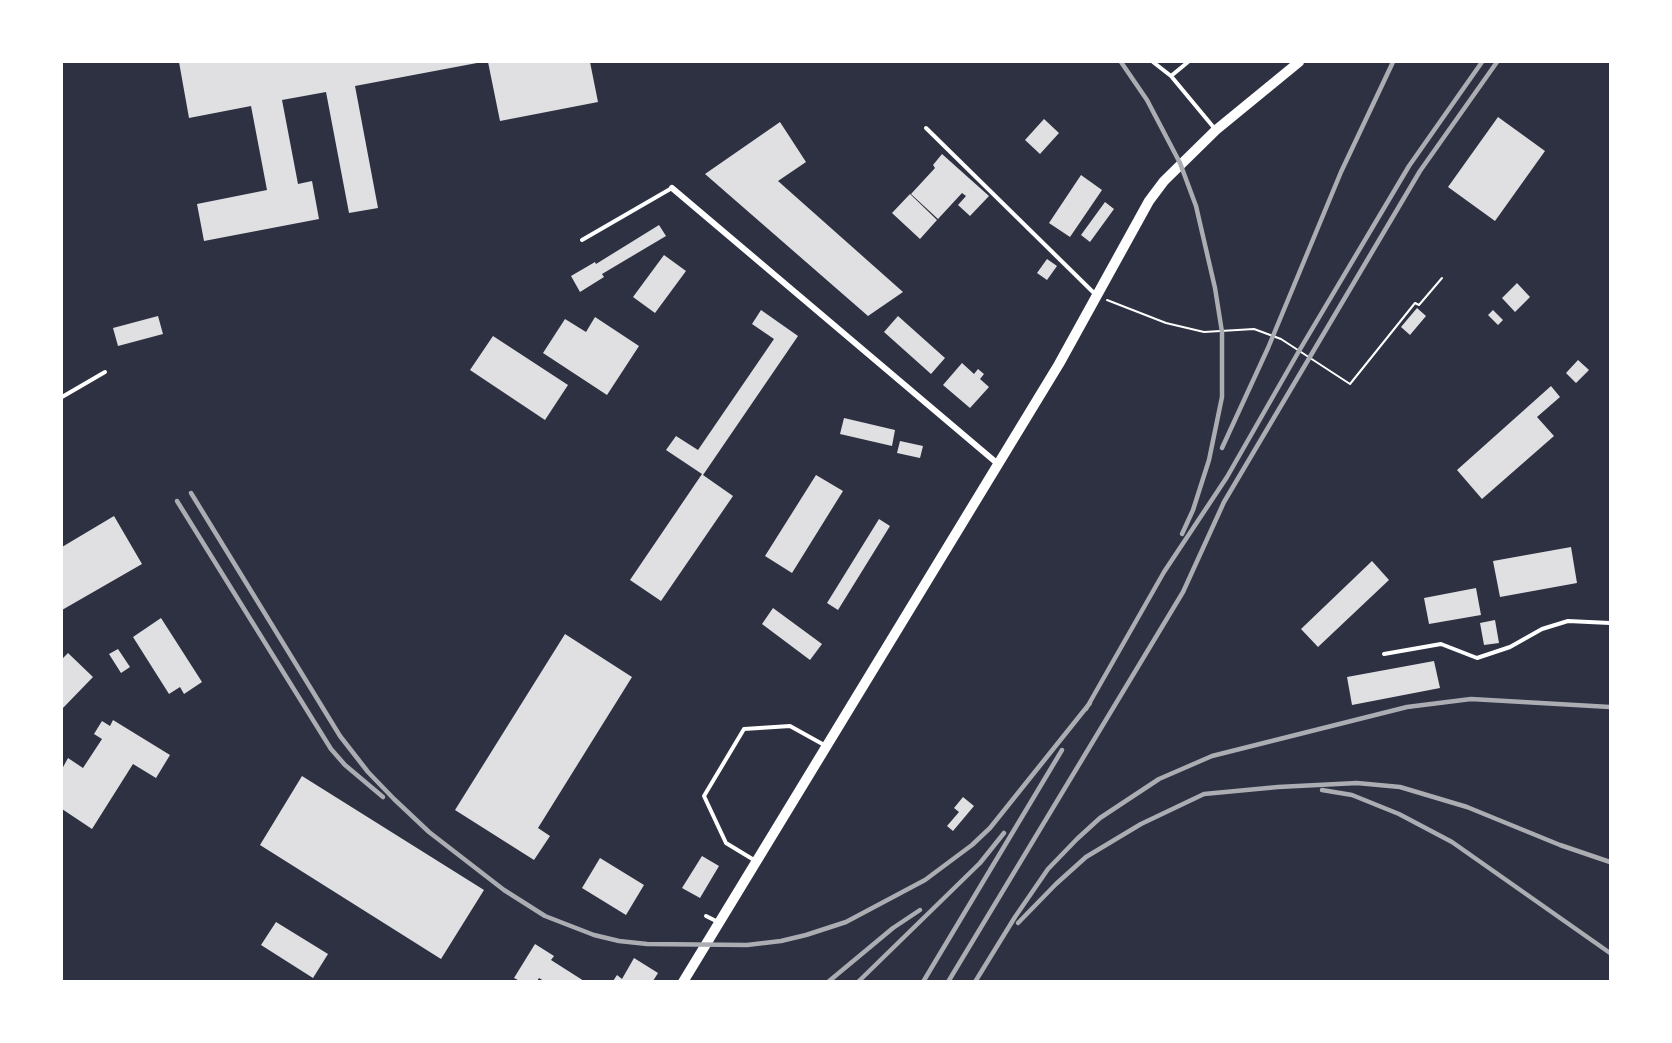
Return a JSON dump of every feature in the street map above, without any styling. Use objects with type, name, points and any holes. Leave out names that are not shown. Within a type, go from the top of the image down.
[{"type":"main road","points":[[683,981],[1059,364],[1149,201],[1164,180],[1216,130],[1296,62]]},
{"type":"street","points":[[672,188],[998,464]]},
{"type":"lane","points":[[1153,62],[1170,76],[1216,130]]},
{"type":"lane","points":[[1170,76],[1188,62]]},
{"type":"lane","points":[[926,128],[1097,296]]},
{"type":"lane","points":[[582,240],[672,188]]},
{"type":"lane","points":[[62,397],[105,372]]},
{"type":"lane","points":[[1384,654],[1441,644],[1477,658],[1510,647],[1542,629],[1568,621],[1611,623]]},
{"type":"lane","points":[[756,861],[726,843],[704,796],[744,729],[790,726],[827,746]]},
{"type":"lane","points":[[706,916],[719,923]]},
{"type":"path","points":[[1097,296],[1166,323],[1204,332],[1254,329],[1281,339],[1350,384],[1415,303],[1419,306],[1442,278]]},
{"type":"building","points":[[179,62],[477,63],[355,86],[378,208],[349,213],[326,92],[282,100],[298,184],[312,181],[319,219],[204,241],[197,204],[267,190],[251,106],[189,118]]},
{"type":"building","points":[[488,62],[590,62],[598,102],[500,121]]},
{"type":"building","points":[[1498,117],[1545,151],[1495,221],[1448,187]]},
{"type":"building","points":[[1044,119],[1059,133],[1040,154],[1025,140]]},
{"type":"building","points":[[780,122],[806,162],[778,181],[903,292],[868,316],[705,174]]},
{"type":"building","points":[[942,154],[989,196],[970,216],[958,205],[966,196],[962,193],[938,219],[911,194],[935,168],[933,165]]},
{"type":"building","points":[[1081,175],[1102,190],[1070,237],[1049,223]]},
{"type":"building","points":[[910,194],[937,220],[920,239],[892,213]]},
{"type":"building","points":[[1105,202],[1114,209],[1090,242],[1081,235]]},
{"type":"building","points":[[659,225],[666,236],[602,274],[604,277],[580,292],[571,276],[595,262],[596,264]]},
{"type":"building","points":[[664,255],[686,271],[655,313],[633,297]]},
{"type":"building","points":[[1047,259],[1057,266],[1047,280],[1037,273]]},
{"type":"building","points":[[1517,283],[1530,297],[1515,312],[1502,298]]},
{"type":"building","points":[[1417,308],[1426,316],[1410,335],[1401,327]]},
{"type":"building","points":[[761,310],[798,336],[703,475],[733,496],[661,601],[630,580],[702,474],[666,450],[676,436],[698,450],[774,339],[752,324]]},
{"type":"building","points":[[1493,310],[1503,320],[1498,325],[1488,315]]},
{"type":"building","points":[[158,316],[163,334],[118,346],[113,328]]},
{"type":"building","points":[[898,316],[945,358],[931,374],[884,332]]},
{"type":"building","points":[[595,317],[639,346],[607,395],[543,353],[565,319],[586,332]]},
{"type":"building","points":[[493,336],[568,385],[545,420],[470,370]]},
{"type":"building","points":[[1578,360],[1589,370],[1576,383],[1566,373]]},
{"type":"building","points":[[962,363],[974,374],[978,369],[984,374],[980,379],[989,387],[970,408],[943,385]]},
{"type":"building","points":[[1551,386],[1560,397],[1537,417],[1554,436],[1482,499],[1457,470]]},
{"type":"building","points":[[844,418],[895,430],[892,446],[840,434]]},
{"type":"building","points":[[900,441],[923,446],[920,458],[897,453]]},
{"type":"building","points":[[816,475],[843,491],[792,573],[765,556]]},
{"type":"building","points":[[114,516],[142,564],[62,610],[62,547]]},
{"type":"building","points":[[879,519],[890,526],[838,610],[827,603]]},
{"type":"building","points":[[1571,547],[1577,583],[1500,597],[1493,561]]},
{"type":"building","points":[[1372,561],[1389,580],[1318,647],[1301,629]]},
{"type":"building","points":[[1476,588],[1481,615],[1429,624],[1424,598]]},
{"type":"building","points":[[773,608],[822,644],[810,660],[762,624]]},
{"type":"building","points":[[161,618],[202,682],[184,694],[180,687],[169,694],[133,637]]},
{"type":"building","points":[[1495,620],[1499,643],[1484,645],[1480,623]]},
{"type":"building","points":[[565,634],[632,677],[538,828],[550,836],[534,860],[455,810]]},
{"type":"building","points":[[118,649],[130,667],[121,673],[109,654]]},
{"type":"building","points":[[68,653],[93,677],[62,709],[62,659]]},
{"type":"building","points":[[1434,661],[1440,688],[1352,705],[1347,677]]},
{"type":"building","points":[[113,720],[170,755],[156,778],[133,764],[92,829],[62,809],[62,769],[68,758],[83,768],[102,739],[94,734],[102,721],[110,726]]},
{"type":"building","points":[[302,776],[484,890],[441,959],[260,845]]},
{"type":"building","points":[[963,797],[974,806],[953,831],[947,826],[959,812],[954,808]]},
{"type":"building","points":[[702,856],[719,866],[700,898],[682,888]]},
{"type":"building","points":[[600,858],[644,885],[626,915],[582,888]]},
{"type":"building","points":[[276,922],[328,954],[313,978],[261,945]]},
{"type":"building","points":[[535,944],[554,956],[551,960],[584,981],[544,981],[539,978],[537,981],[520,981],[514,978]]},
{"type":"building","points":[[634,958],[658,973],[653,981],[613,981],[617,975],[622,979]]},
{"type":"railway","points":[[1121,62],[1147,100],[1180,163],[1196,206],[1215,288],[1222,332],[1222,397],[1209,460],[1193,510],[1182,534]]},
{"type":"railway","points":[[1222,448],[1268,348],[1341,172],[1393,62]]},
{"type":"railway","points":[[1086,709],[1164,572],[1227,477],[1409,166],[1482,62]]},
{"type":"railway","points":[[948,982],[1183,592],[1224,502],[1420,171],[1497,62]]},
{"type":"railway","points":[[191,493],[340,736],[368,772],[429,832],[504,890],[545,916],[594,935],[619,941],[647,944],[747,945],[781,941],[846,922],[925,880],[972,845],[990,828],[1090,703]]},
{"type":"railway","points":[[177,501],[331,749],[345,765],[383,797]]},
{"type":"railway","points":[[975,982],[1048,869],[1077,839],[1100,818],[1159,779],[1212,756],[1407,707],[1471,699],[1610,707]]},
{"type":"railway","points":[[923,982],[1062,750]]},
{"type":"railway","points":[[1018,923],[1086,857],[1141,824],[1204,794],[1357,783],[1400,787],[1467,807],[1560,845],[1610,862]]},
{"type":"railway","points":[[1322,790],[1352,795],[1399,814],[1452,842],[1610,953]]},
{"type":"railway","points":[[858,982],[980,863],[1004,833]]},
{"type":"railway","points":[[828,982],[893,928],[920,910]]}]
